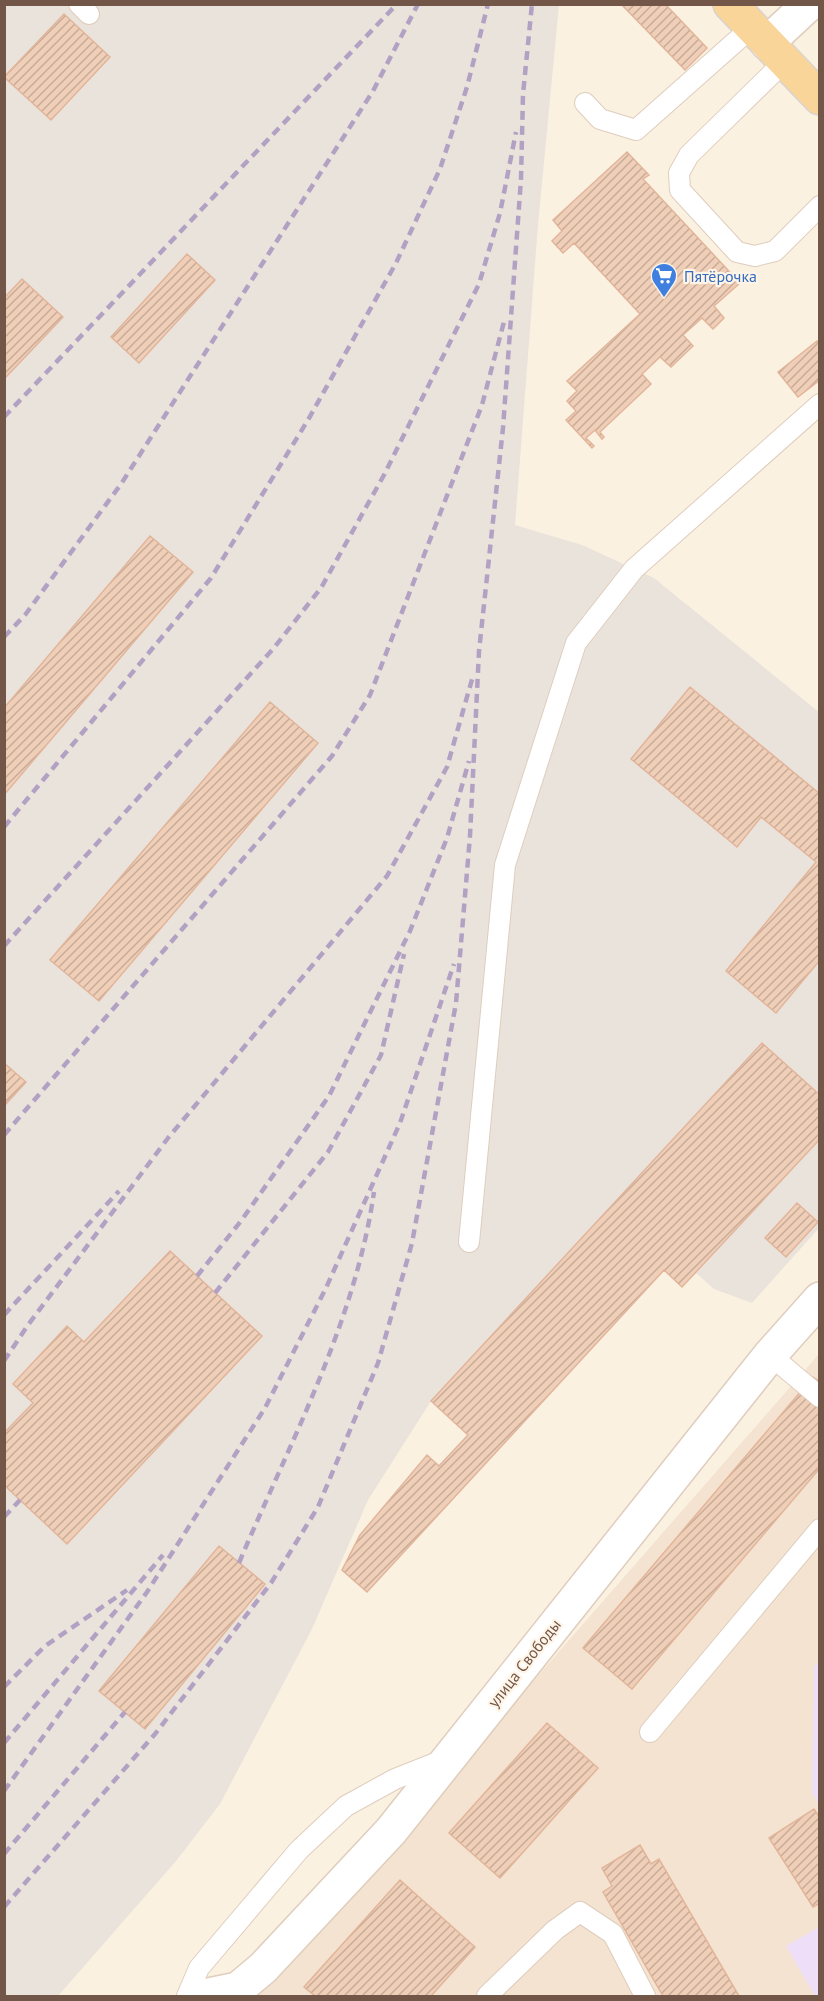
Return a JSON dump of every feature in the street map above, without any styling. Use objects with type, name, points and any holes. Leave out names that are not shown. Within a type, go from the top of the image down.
[{"type":"main road","points":[[758,34],[819,98]]},
{"type":"street","points":[[758,34],[809,4]]},
{"type":"street","name":"улица Свободы","points":[[204,1996],[242,1993],[391,1831],[770,1354],[819,1299]]},
{"type":"lane","points":[[585,103],[600,119],[636,130],[758,34]]},
{"type":"lane","points":[[758,34],[679,173],[680,190],[737,252],[755,256],[775,251],[819,206]]},
{"type":"lane","points":[[469,1242],[505,865],[576,643],[634,569],[819,404]]},
{"type":"lane","points":[[770,1354],[819,1397]]},
{"type":"lane","points":[[650,1732],[819,1529]]},
{"type":"lane","points":[[187,1996],[198,1968],[299,1850],[346,1806],[395,1779],[452,1756]]},
{"type":"lane","points":[[487,1996],[555,1930],[580,1912],[613,1934],[645,1996]]},
{"type":"shaded area","points":[[5,5],[559,5],[538,225],[515,525],[582,545],[654,578],[819,712],[819,1228],[752,1303],[714,1289],[696,1273],[682,1287],[664,1271],[367,1592],[342,1570],[360,1535],[427,1455],[439,1465],[468,1435],[431,1401],[368,1500],[312,1629],[220,1804],[176,1861],[58,1996],[5,1996]]},
{"type":"shaded area","points":[[819,1354],[819,1996],[258,1996]]},
{"type":"shaded area","points":[[819,1662],[819,1805],[812,1793],[814,1666]]},
{"type":"shaded area","points":[[819,1927],[819,1996],[815,1996],[786,1946]]},
{"type":"building","points":[[621,4],[665,4],[707,48],[685,70]]},
{"type":"building","points":[[64,14],[110,57],[51,120],[4,77]]},
{"type":"building","points":[[627,152],[649,175],[643,179],[740,283],[714,306],[724,318],[713,329],[702,318],[683,335],[693,346],[671,367],[660,357],[642,374],[651,384],[600,432],[604,437],[602,439],[595,430],[586,438],[594,446],[592,448],[566,420],[576,411],[567,401],[577,391],[567,381],[640,314],[574,243],[563,253],[552,241],[562,231],[553,220]]},
{"type":"building","points":[[187,254],[215,280],[139,363],[111,337]]},
{"type":"building","points":[[22,279],[63,317],[4,379],[4,298]]},
{"type":"building","points":[[817,341],[820,345],[820,380],[798,397],[778,372]]},
{"type":"building","points":[[150,536],[193,572],[4,795],[4,708]]},
{"type":"building","points":[[690,687],[820,794],[820,960],[776,1013],[726,971],[816,862],[761,817],[737,847],[631,759]]},
{"type":"building","points":[[270,702],[318,743],[99,1001],[50,960]]},
{"type":"building","points":[[762,1043],[820,1095],[820,1139],[682,1287],[664,1270],[367,1592],[342,1570],[360,1535],[427,1455],[439,1466],[468,1435],[431,1401]]},
{"type":"building","points":[[4,1063],[26,1082],[4,1106]]},
{"type":"building","points":[[797,1203],[818,1222],[786,1257],[765,1238]]},
{"type":"building","points":[[170,1251],[262,1336],[67,1544],[4,1485],[4,1433],[33,1403],[13,1384],[67,1326],[84,1342]]},
{"type":"building","points":[[813,1377],[820,1382],[820,1468],[632,1689],[583,1648]]},
{"type":"building","points":[[219,1546],[265,1584],[145,1729],[99,1691]]},
{"type":"building","points":[[547,1723],[598,1768],[500,1878],[449,1833]]},
{"type":"building","points":[[814,1809],[820,1818],[820,1903],[813,1907],[769,1838]]},
{"type":"building","points":[[640,1845],[651,1864],[659,1859],[739,1996],[663,1996],[603,1892],[612,1886],[602,1868]]},
{"type":"building","points":[[400,1880],[475,1947],[431,1996],[315,1996],[304,1987]]},
{"type":"railway","points":[[4,417],[397,4]]},
{"type":"railway","points":[[4,637],[25,615],[121,484],[373,91],[418,4]]},
{"type":"railway","points":[[4,827],[211,578],[308,420],[396,263],[440,169],[467,87],[488,4]]},
{"type":"railway","points":[[4,1907],[155,1734],[271,1583],[318,1507],[378,1363],[412,1243],[456,1003],[470,836],[479,651],[503,428],[521,179],[523,94],[532,4]]},
{"type":"railway","points":[[4,946],[273,649],[321,588],[384,475],[479,284],[500,213],[516,132]]},
{"type":"railway","points":[[4,1135],[332,756],[370,695],[482,405],[505,318]]},
{"type":"railway","points":[[4,1361],[28,1325],[168,1138],[387,876],[447,767],[473,676]]},
{"type":"railway","points":[[197,1276],[241,1221],[329,1096],[410,931],[447,838],[469,761]]},
{"type":"railway","points":[[215,1293],[328,1152],[381,1055],[404,954]]},
{"type":"railway","points":[[4,1791],[147,1592],[265,1408],[326,1288],[400,1123],[454,964]]},
{"type":"railway","points":[[4,1315],[119,1191]]},
{"type":"railway","points":[[239,1563],[299,1427],[336,1335],[365,1241],[374,1192]]},
{"type":"railway","points":[[4,1517],[20,1500]]},
{"type":"railway","points":[[4,1743],[163,1555]]},
{"type":"railway","points":[[4,1687],[45,1646],[127,1590]]},
{"type":"railway","points":[[4,1854],[125,1712]]},
{"type":"place","name":"Пятёрочка","points":[[664,299]]}]
